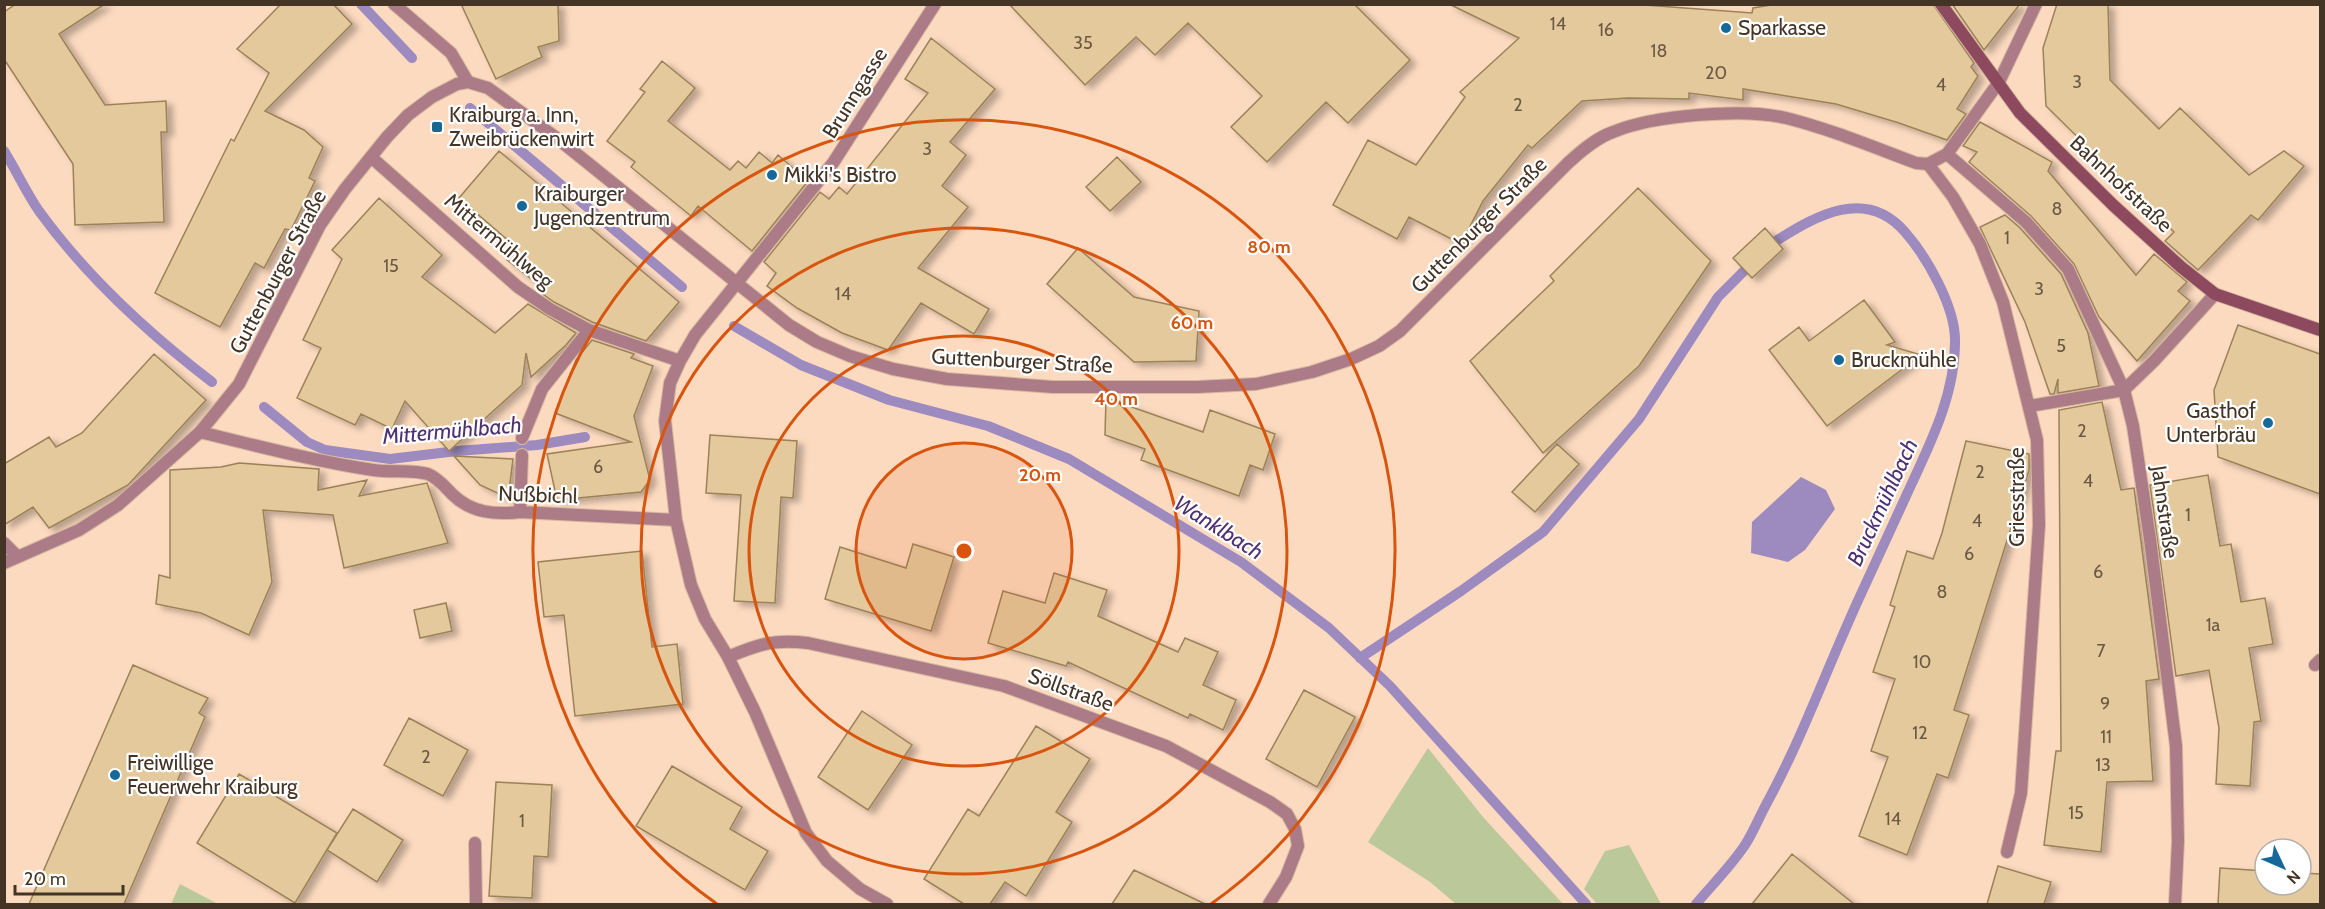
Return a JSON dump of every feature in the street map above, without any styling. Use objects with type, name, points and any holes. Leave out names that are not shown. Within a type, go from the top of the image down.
[{"type":"main road","name":"Bahnhofstraße","points":[[1941,4],[2020,113],[2181,267],[2215,294],[2320,330]]},
{"type":"street","points":[[394,4],[451,53],[468,82]]},
{"type":"street","name":"Brunngasse","points":[[737,284],[833,163],[935,4]]},
{"type":"street","points":[[1928,164],[1947,154],[1999,82],[2036,4]]},
{"type":"street","name":"Guttenburger Straße","points":[[4,563],[79,530],[118,505],[200,432],[239,384],[321,225],[345,189],[408,116],[432,98],[458,84],[468,82],[488,88],[558,139],[789,325],[817,342],[850,356],[904,371],[946,379],[1053,387],[1197,387],[1256,384],[1312,372],[1379,346],[1414,319],[1568,163],[1589,145],[1610,132],[1632,125],[1695,116],[1740,114],[1783,118],[1828,130],[1916,163],[1928,164]]},
{"type":"street","name":"Jahnstraße","points":[[1947,154],[2026,222],[2068,269],[2124,390],[2133,426],[2148,528],[2176,746],[2178,841],[2175,904]]},
{"type":"street","name":"Mittermühlweg","points":[[371,157],[518,286],[550,309],[590,330],[680,361]]},
{"type":"street","name":"Griesstraße","points":[[1928,164],[1953,197],[1980,244],[2003,302],[2037,440],[2039,525],[2021,793],[2007,852]]},
{"type":"street","points":[[737,284],[695,335],[670,383],[665,421],[676,520],[691,585],[705,619],[728,657],[755,712],[806,833],[827,861],[860,889],[887,904]]},
{"type":"street","points":[[2030,406],[2124,390],[2154,362],[2215,294]]},
{"type":"street","points":[[522,438],[542,389],[590,330]]},
{"type":"street","name":"Nußbichl","points":[[200,432],[298,457],[366,469],[425,473],[435,477],[456,498],[478,511],[495,514],[520,512],[676,520]]},
{"type":"street","points":[[520,512],[522,455]]},
{"type":"street","points":[[4,543],[17,556]]},
{"type":"street","name":"Söllstraße","points":[[728,657],[756,645],[783,640],[807,643],[1004,686],[1166,746],[1262,797],[1287,814],[1295,829],[1298,846],[1286,877],[1269,904]]},
{"type":"street","points":[[475,843],[476,904]]},
{"type":"green space","points":[[1428,748],[1483,817],[1563,904],[1456,904],[1430,882],[1368,842]]},
{"type":"green space","points":[[1629,845],[1661,904],[1597,904],[1584,889],[1605,851]]},
{"type":"green space","points":[[180,884],[218,904],[171,904]]},
{"type":"shaded area","points":[[1801,477],[1826,490],[1835,509],[1805,550],[1788,562],[1751,553],[1752,522]]},
{"type":"building","points":[[16,4],[105,4],[59,34],[105,105],[166,101],[167,132],[161,132],[164,222],[75,225],[73,164],[4,59],[4,12]]},
{"type":"building","points":[[281,4],[333,4],[352,24],[265,111],[304,130],[323,147],[309,178],[315,181],[291,230],[285,229],[264,268],[255,263],[220,327],[155,293],[231,139],[234,141],[269,73],[237,49]]},
{"type":"building","points":[[461,4],[558,4],[559,41],[538,47],[542,57],[496,79]]},
{"type":"building","points":[[1009,4],[1354,4],[1410,60],[1348,123],[1326,102],[1267,162],[1231,127],[1262,96],[1188,23],[1155,55],[1136,37],[1085,85]]},
{"type":"building","points":[[1449,4],[1631,4],[1752,13],[1753,8],[1777,4],[1933,4],[1974,63],[1971,67],[1978,76],[1957,109],[1966,114],[1947,140],[1836,104],[1743,89],[1743,100],[1689,93],[1689,99],[1628,98],[1582,101],[1532,148],[1528,145],[1483,201],[1461,244],[1409,217],[1397,239],[1333,205],[1368,140],[1416,165],[1465,97],[1460,92],[1519,38]]},
{"type":"building","points":[[1952,4],[2020,4],[1984,50]]},
{"type":"building","points":[[2057,4],[2108,4],[2110,80],[2159,129],[2180,108],[2249,175],[2284,151],[2304,166],[2258,220],[2251,215],[2198,270],[2165,241],[2174,232],[2046,106],[2043,48]]},
{"type":"building","points":[[931,38],[995,89],[950,142],[966,155],[942,186],[968,207],[918,268],[989,309],[974,334],[921,303],[888,350],[842,333],[797,308],[767,286],[776,273],[764,262],[820,192],[829,199],[839,187],[847,194],[928,93],[905,79]]},
{"type":"building","points":[[662,61],[695,88],[668,121],[730,170],[738,161],[746,168],[759,152],[772,163],[778,155],[808,181],[752,251],[698,206],[691,216],[631,167],[635,162],[607,141],[645,92],[640,89]]},
{"type":"building","points":[[1980,122],[2052,162],[2048,171],[2136,275],[2154,254],[2187,282],[2178,291],[2190,301],[2137,361],[2099,317],[2074,264],[2031,216],[1969,162],[1977,152],[1963,146]]},
{"type":"building","points":[[499,151],[679,302],[646,341],[592,322],[540,292],[544,289],[507,260],[517,248],[459,198]]},
{"type":"building","points":[[1117,157],[1141,182],[1110,211],[1086,187]]},
{"type":"building","points":[[1638,188],[1711,261],[1639,366],[1543,453],[1470,361],[1554,281],[1550,276]]},
{"type":"building","points":[[379,198],[442,255],[422,277],[495,333],[528,304],[576,333],[531,377],[526,353],[522,385],[449,451],[405,401],[392,429],[361,414],[355,425],[297,398],[321,348],[303,340],[342,259],[332,250]]},
{"type":"building","points":[[2005,215],[2020,228],[2061,274],[2088,333],[2099,386],[2058,393],[2058,379],[2054,394],[2050,394],[2025,322],[1980,227]]},
{"type":"building","points":[[1765,228],[1783,249],[1752,278],[1733,258]]},
{"type":"building","points":[[1078,248],[1134,297],[1199,311],[1196,361],[1134,362],[1047,284]]},
{"type":"building","name":"Bruckmühle","points":[[1864,300],[1895,342],[1887,345],[1921,355],[1827,426],[1769,350],[1799,327],[1809,341]]},
{"type":"building","name":"Gasthof Unterbräu","points":[[2238,325],[2320,354],[2320,494],[2218,457],[2214,390]]},
{"type":"building","points":[[592,340],[634,354],[631,358],[653,366],[634,416],[650,480],[641,492],[557,500],[547,454],[631,442],[555,413],[576,360]]},
{"type":"building","points":[[154,354],[206,400],[128,485],[49,528],[33,507],[4,525],[4,464],[49,437],[56,447],[82,433]]},
{"type":"building","points":[[1106,398],[1203,432],[1210,410],[1275,434],[1263,470],[1250,465],[1239,496],[1141,460],[1145,449],[1105,435]]},
{"type":"building","points":[[2102,402],[2121,490],[2134,488],[2159,679],[2146,681],[2153,781],[2107,782],[2101,852],[2044,845],[2056,751],[2061,751],[2059,410]]},
{"type":"building","points":[[710,435],[797,441],[793,498],[781,497],[775,603],[734,601],[741,495],[706,493]]},
{"type":"building","points":[[1966,441],[2029,454],[2029,470],[1954,710],[1969,715],[1948,778],[1937,774],[1907,855],[1859,836],[1888,757],[1871,751],[1895,679],[1873,672],[1895,607],[1890,605],[1907,551],[1933,559]]},
{"type":"building","points":[[1557,444],[1579,464],[1535,512],[1512,492]]},
{"type":"building","points":[[454,456],[513,459],[508,498],[480,485]]},
{"type":"building","points":[[239,463],[319,469],[318,490],[367,480],[359,496],[427,483],[448,543],[344,568],[333,515],[263,510],[272,582],[249,635],[201,613],[156,604],[159,575],[170,578],[170,470],[221,467]]},
{"type":"building","points":[[2208,475],[2220,546],[2231,544],[2241,602],[2265,598],[2273,644],[2249,648],[2261,721],[2254,722],[2250,786],[2216,784],[2219,728],[2209,670],[2176,676],[2150,485]]},
{"type":"building","points":[[913,544],[954,557],[931,631],[825,599],[840,547],[906,568]]},
{"type":"building","points":[[642,551],[652,647],[677,644],[683,704],[575,716],[564,615],[544,617],[538,562]]},
{"type":"building","points":[[1054,573],[1107,590],[1098,616],[1178,652],[1185,638],[1218,652],[1203,685],[1236,700],[1223,730],[1190,714],[1188,718],[1068,662],[1066,666],[988,643],[1003,591],[1045,603]]},
{"type":"building","points":[[446,603],[452,631],[420,638],[414,610]]},
{"type":"building","points":[[133,665],[208,698],[199,713],[205,717],[124,904],[29,904]]},
{"type":"building","points":[[1304,690],[1355,717],[1317,787],[1266,759]]},
{"type":"building","points":[[862,711],[912,745],[868,810],[818,777]]},
{"type":"building","points":[[409,718],[468,750],[443,796],[384,765]]},
{"type":"building","points":[[1036,726],[1090,759],[1056,812],[1072,822],[1026,896],[1005,882],[990,904],[964,904],[924,879],[968,809],[979,816]]},
{"type":"building","points":[[672,766],[742,807],[730,829],[768,851],[745,890],[636,826]]},
{"type":"building","points":[[239,774],[337,833],[295,903],[197,843]]},
{"type":"building","points":[[496,782],[552,785],[548,857],[534,856],[532,898],[489,896]]},
{"type":"building","points":[[353,809],[403,840],[377,882],[327,850]]},
{"type":"building","points":[[1792,854],[1854,904],[1752,904]]},
{"type":"building","points":[[1998,866],[2051,882],[2044,904],[1987,904]]},
{"type":"building","points":[[2220,868],[2253,870],[2253,897],[2313,897],[2313,874],[2320,874],[2320,904],[2218,904]]},
{"type":"building","points":[[1134,870],[1205,904],[1112,904]]},
{"type":"waterway","name":"Wanklbach","points":[[361,4],[412,58]]},
{"type":"waterway","name":"Wanklbach","points":[[470,108],[682,287]]},
{"type":"waterway","name":"Mittermühlbach","points":[[4,151],[39,211],[77,258],[142,324],[212,382]]},
{"type":"waterway","name":"Bruckmühlbach","points":[[1696,904],[1745,845],[1781,776],[1935,432],[1947,397],[1954,361],[1954,329],[1951,314],[1939,284],[1914,243],[1890,218],[1874,211],[1858,208],[1841,210],[1808,222],[1776,241]]},
{"type":"waterway","name":"Bruckmühlbach","points":[[1360,658],[1461,591],[1543,532],[1639,419],[1718,297],[1745,270]]},
{"type":"waterway","name":"Wanklbach","points":[[734,326],[801,365],[889,400],[988,426],[1069,459],[1241,562],[1329,628],[1390,686],[1586,904]]},
{"type":"waterway","name":"Mittermühlbach","points":[[264,407],[307,442],[325,450],[390,459],[537,445],[585,437]]},
{"type":"place","name":"Sparkasse","points":[[1726,28]]},
{"type":"place","name":"Kraiburg a. Inn, Zweibrückenwirt","points":[[437,127]]},
{"type":"place","name":"Mikki's Bistro","points":[[772,175]]},
{"type":"place","name":"Kraiburger Jugendzentrum","points":[[522,206]]},
{"type":"place","name":"Bruckmühle","points":[[1839,360]]},
{"type":"place","name":"Gasthof Unterbräu","points":[[2268,423]]},
{"type":"place","name":"Freiwillige Feuerwehr Kraiburg","points":[[115,775]]}]
